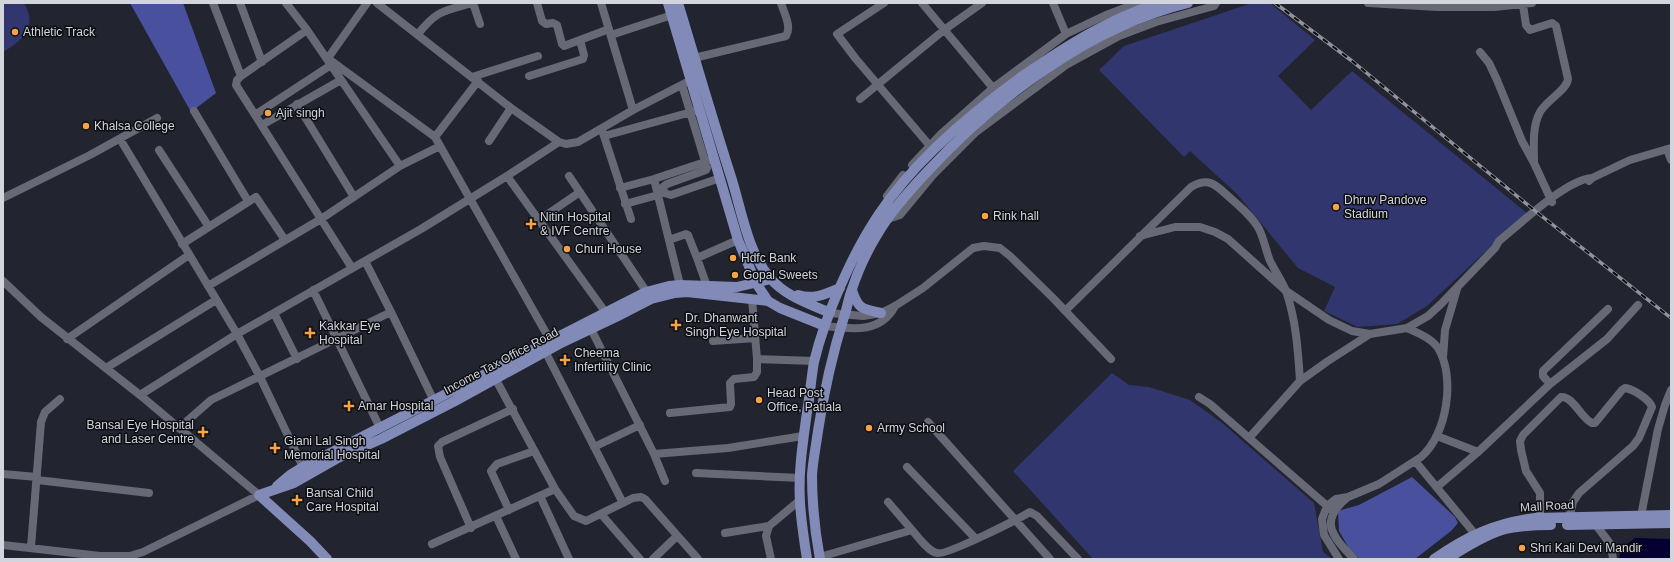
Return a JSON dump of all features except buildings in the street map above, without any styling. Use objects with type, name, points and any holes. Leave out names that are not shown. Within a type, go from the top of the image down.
[{"type":"main road","points":[[668,3],[690,80],[756,257],[771,279],[784,291],[802,301],[830,313]]},
{"type":"main road","points":[[678,3],[694,58],[690,80],[695,111],[710,160],[720,178],[738,240],[756,283],[768,301]]},
{"type":"main road","points":[[807,559],[800,500],[800,478],[803,436],[815,360],[830,313],[858,249],[884,216],[913,172],[961,124],[998,94],[1051,56],[1094,30],[1122,16],[1158,3]]},
{"type":"main road","points":[[998,94],[1046,69],[1111,30],[1146,16],[1188,3]]},
{"type":"main road","points":[[820,558],[814,502],[813,461],[827,374],[852,290],[884,216]]},
{"type":"main road","points":[[274,489],[290,475],[303,467],[434,401],[526,357],[550,340],[606,313],[669,286],[737,286],[771,279]]},
{"type":"main road","points":[[784,291],[800,296],[814,297],[823,296],[840,288]]},
{"type":"main road","points":[[852,290],[855,301],[861,308],[881,313]]},
{"type":"main road","points":[[649,295],[687,292],[768,301],[780,308],[825,326]]},
{"type":"main road","name":"Income Tax Office Road","points":[[259,495],[294,483],[338,458],[381,439],[456,401],[495,378],[526,357],[545,351],[600,325],[649,295]]},
{"type":"main road","points":[[259,495],[310,541],[327,559]]},
{"type":"main road","name":"Mall Road","points":[[1447,559],[1478,541],[1501,531],[1542,525],[1596,525],[1671,515]]},
{"type":"main road","name":"Mall Road","points":[[1434,559],[1454,545],[1475,534],[1500,524],[1516,521],[1540,518],[1569,518],[1641,520],[1671,523]]},
{"type":"street","points":[[212,3],[241,76]]},
{"type":"street","points":[[240,3],[262,62]]},
{"type":"street","points":[[286,3],[328,59],[400,166]]},
{"type":"street","points":[[255,115],[328,59],[367,3]]},
{"type":"street","points":[[377,3],[511,108],[559,142],[566,144],[578,142],[603,132],[695,111]]},
{"type":"street","points":[[418,34],[434,16],[442,12],[473,3],[480,24]]},
{"type":"street","points":[[537,3],[542,21],[546,24],[553,23],[557,25],[562,44],[566,46],[580,40],[672,15]]},
{"type":"street","points":[[601,3],[633,110]]},
{"type":"street","points":[[694,58],[786,36],[788,26],[781,3]]},
{"type":"street","points":[[884,3],[837,34],[930,146]]},
{"type":"street","points":[[922,3],[998,94]]},
{"type":"street","points":[[860,99],[944,30],[982,3]]},
{"type":"street","points":[[1054,3],[1066,34]]},
{"type":"street","points":[[1138,3],[1106,15],[1066,34],[998,94],[930,146],[893,186],[884,201],[884,216],[900,215],[933,175],[976,132],[1066,66],[1119,36],[1156,22],[1214,6],[1216,3]]},
{"type":"street","points":[[1156,22],[1161,14],[1161,6],[1158,3]]},
{"type":"street","points":[[1368,3],[1437,5],[1523,5],[1532,3]]},
{"type":"street","points":[[1523,5],[1526,25],[1530,30],[1552,23],[1556,26],[1568,79],[1565,86],[1549,100],[1539,114],[1534,136],[1534,163]]},
{"type":"street","points":[[307,30],[241,76],[237,80],[236,85],[352,268]]},
{"type":"street","points":[[529,76],[583,59],[584,55],[580,40]]},
{"type":"street","points":[[1480,52],[1489,63],[1522,141],[1551,200]]},
{"type":"street","points":[[435,137],[475,79],[538,56]]},
{"type":"street","points":[[328,59],[435,137],[550,340]]},
{"type":"street","points":[[262,124],[341,80]]},
{"type":"street","points":[[603,132],[633,110],[690,80]]},
{"type":"street","points":[[297,104],[354,197]]},
{"type":"street","points":[[489,141],[511,108]]},
{"type":"street","points":[[194,111],[248,201]]},
{"type":"street","points":[[3,198],[120,139],[156,118]]},
{"type":"street","points":[[603,132],[631,219]]},
{"type":"street","points":[[120,139],[237,334],[260,377],[303,467]]},
{"type":"street","points":[[140,395],[237,334],[470,199],[559,142]]},
{"type":"street","points":[[208,286],[321,219],[400,166],[440,146]]},
{"type":"street","points":[[1140,236],[1175,227],[1200,228],[1215,232],[1228,239],[1285,290],[1337,325],[1370,334],[1407,328],[1436,310],[1457,286],[1495,248],[1499,241],[1551,200],[1582,180],[1592,178],[1630,160],[1669,148],[1671,160]]},
{"type":"street","points":[[159,150],[209,227]]},
{"type":"street","points":[[620,188],[654,179],[710,160]]},
{"type":"street","points":[[710,160],[706,170],[666,184],[664,187],[664,193],[671,195],[720,178]]},
{"type":"street","points":[[507,176],[606,313]]},
{"type":"street","points":[[569,176],[649,295]]},
{"type":"street","points":[[654,179],[680,285]]},
{"type":"street","points":[[1065,310],[1191,187],[1203,182],[1209,183],[1215,185],[1253,221],[1258,229],[1285,290],[1296,332],[1300,381]]},
{"type":"street","points":[[539,220],[580,192]]},
{"type":"street","points":[[625,204],[658,195]]},
{"type":"street","points":[[182,244],[254,197],[258,198],[285,240]]},
{"type":"street","points":[[669,240],[686,234],[688,235],[708,286]]},
{"type":"street","points":[[697,258],[738,240]]},
{"type":"street","points":[[830,313],[863,316],[881,313],[923,288],[973,248],[984,246],[1000,248],[1065,310],[1111,359]]},
{"type":"street","points":[[67,339],[189,255]]},
{"type":"street","points":[[364,261],[391,312],[434,401]]},
{"type":"street","points":[[3,280],[41,318],[140,395],[259,495],[143,552],[130,556],[100,556],[3,545]]},
{"type":"street","points":[[1339,559],[1324,535],[1322,519],[1330,509],[1348,497],[1379,484],[1415,461],[1426,452],[1437,436],[1444,417],[1447,394],[1447,377],[1443,358],[1445,330],[1457,286]]},
{"type":"street","points":[[313,290],[380,428]]},
{"type":"street","points":[[670,413],[730,407],[730,382],[734,379],[754,377],[757,372],[752,299]]},
{"type":"street","points":[[106,368],[216,300]]},
{"type":"street","points":[[825,326],[854,329],[874,326],[884,321],[891,315],[895,306]]},
{"type":"street","points":[[1436,488],[1478,452],[1550,384],[1608,339],[1638,306]]},
{"type":"street","points":[[1550,384],[1543,376],[1543,371],[1608,309]]},
{"type":"street","points":[[179,428],[211,400],[391,312]]},
{"type":"street","points":[[274,313],[297,359]]},
{"type":"street","points":[[1407,328],[1430,340],[1437,347],[1443,358]]},
{"type":"street","points":[[590,330],[640,425],[665,481]]},
{"type":"street","points":[[1249,438],[1300,381],[1333,357],[1370,334]]},
{"type":"street","points":[[713,341],[755,338]]},
{"type":"street","points":[[545,351],[623,503]]},
{"type":"street","points":[[756,359],[815,360]]},
{"type":"street","points":[[495,378],[513,409],[555,490],[574,516],[580,520],[586,521],[637,497],[645,499],[698,559]]},
{"type":"street","points":[[1540,518],[1540,493],[1526,471],[1520,441],[1523,435],[1561,397],[1568,398],[1587,420],[1592,423],[1595,422],[1622,390],[1625,388],[1631,390],[1649,401],[1652,407],[1639,438],[1629,450],[1579,493],[1573,502],[1569,518]]},
{"type":"street","points":[[1641,520],[1658,429],[1664,405],[1671,390]]},
{"type":"street","points":[[1199,397],[1249,438],[1330,509],[1330,519],[1333,532],[1346,551],[1354,559]]},
{"type":"street","points":[[31,547],[42,417],[45,412],[60,399]]},
{"type":"street","points":[[471,528],[440,457],[438,446],[442,442],[513,409]]},
{"type":"street","points":[[928,422],[1050,559]]},
{"type":"street","points":[[594,447],[640,425]]},
{"type":"street","points":[[654,454],[728,448],[803,436]]},
{"type":"street","points":[[1437,436],[1478,452]]},
{"type":"street","points":[[509,510],[491,471],[497,464],[534,451]]},
{"type":"street","points":[[1415,461],[1475,534]]},
{"type":"street","points":[[907,467],[976,538]]},
{"type":"street","points":[[696,473],[800,478]]},
{"type":"street","points":[[3,474],[149,493]]},
{"type":"street","points":[[432,544],[555,490]]},
{"type":"street","points":[[540,496],[569,559]]},
{"type":"street","points":[[725,533],[769,526],[800,500]]},
{"type":"street","points":[[888,502],[932,551],[938,554],[1016,520],[1030,512],[1034,513],[1078,559]]},
{"type":"street","points":[[601,514],[640,559]]},
{"type":"street","points":[[496,516],[515,557],[506,559]]},
{"type":"street","points":[[1596,525],[1612,545],[1613,559]]},
{"type":"street","points":[[769,526],[766,536],[771,559]]},
{"type":"street","points":[[820,558],[912,530]]},
{"type":"street","points":[[653,559],[677,536]]},
{"type":"shaded area","name":"Athletic Track","points":[[3,3],[24,3],[28,11],[29,26],[22,38],[17,43],[3,52]]},
{"type":"shaded area","points":[[130,3],[183,3],[216,93],[191,112]]},
{"type":"shaded area","points":[[1252,3],[1270,3],[1315,40],[1278,76],[1311,110],[1352,71],[1527,213],[1427,306],[1397,324],[1358,327],[1324,311],[1335,287],[1298,268],[1237,194],[1190,151],[1184,157],[1099,70],[1124,46]]},
{"type":"shaded area","points":[[1112,373],[1129,385],[1149,387],[1190,400],[1221,422],[1314,503],[1323,552],[1332,559],[1093,559],[1013,471]]},
{"type":"shaded area","points":[[1412,477],[1455,517],[1458,523],[1451,531],[1415,559],[1360,559],[1350,550],[1339,531],[1338,511],[1359,505]]},
{"type":"shaded area","points":[[1635,538],[1671,539],[1671,559],[1619,559],[1622,550]]},
{"type":"railway","points":[[1275,3],[1352,61],[1534,210],[1671,318]]},
{"type":"place","name":"Athletic Track","points":[[15,32]]},
{"type":"place","name":"Ajit singh","points":[[268,113]]},
{"type":"place","name":"Khalsa College","points":[[86,126]]},
{"type":"place","name":"Dhruv Pandove Stadium","points":[[1336,207]]},
{"type":"place","name":"Rink hall","points":[[985,216]]},
{"type":"place","name":"Nitin Hospital & IVF Centre","points":[[531,224]]},
{"type":"place","name":"Churi House","points":[[567,249]]},
{"type":"place","name":"Hdfc Bank","points":[[733,258]]},
{"type":"place","name":"Gopal Sweets","points":[[735,275]]},
{"type":"place","name":"Dr. Dhanwant Singh Eye Hospital","points":[[676,325]]},
{"type":"place","name":"Kakkar Eye Hospital","points":[[310,333]]},
{"type":"place","name":"Cheema Infertility Clinic","points":[[565,360]]},
{"type":"place","name":"Head Post Office, Patiala","points":[[759,400]]},
{"type":"place","name":"Amar Hospital","points":[[349,406]]},
{"type":"place","name":"Army School","points":[[869,428]]},
{"type":"place","name":"Bansal Eye Hospital and Laser Centre","points":[[203,432]]},
{"type":"place","name":"Giani Lal Singh Memorial Hospital","points":[[275,448]]},
{"type":"place","name":"Bansal Child Care Hospital","points":[[297,500]]},
{"type":"place","name":"Shri Kali Devi Mandir","points":[[1522,548]]}]
